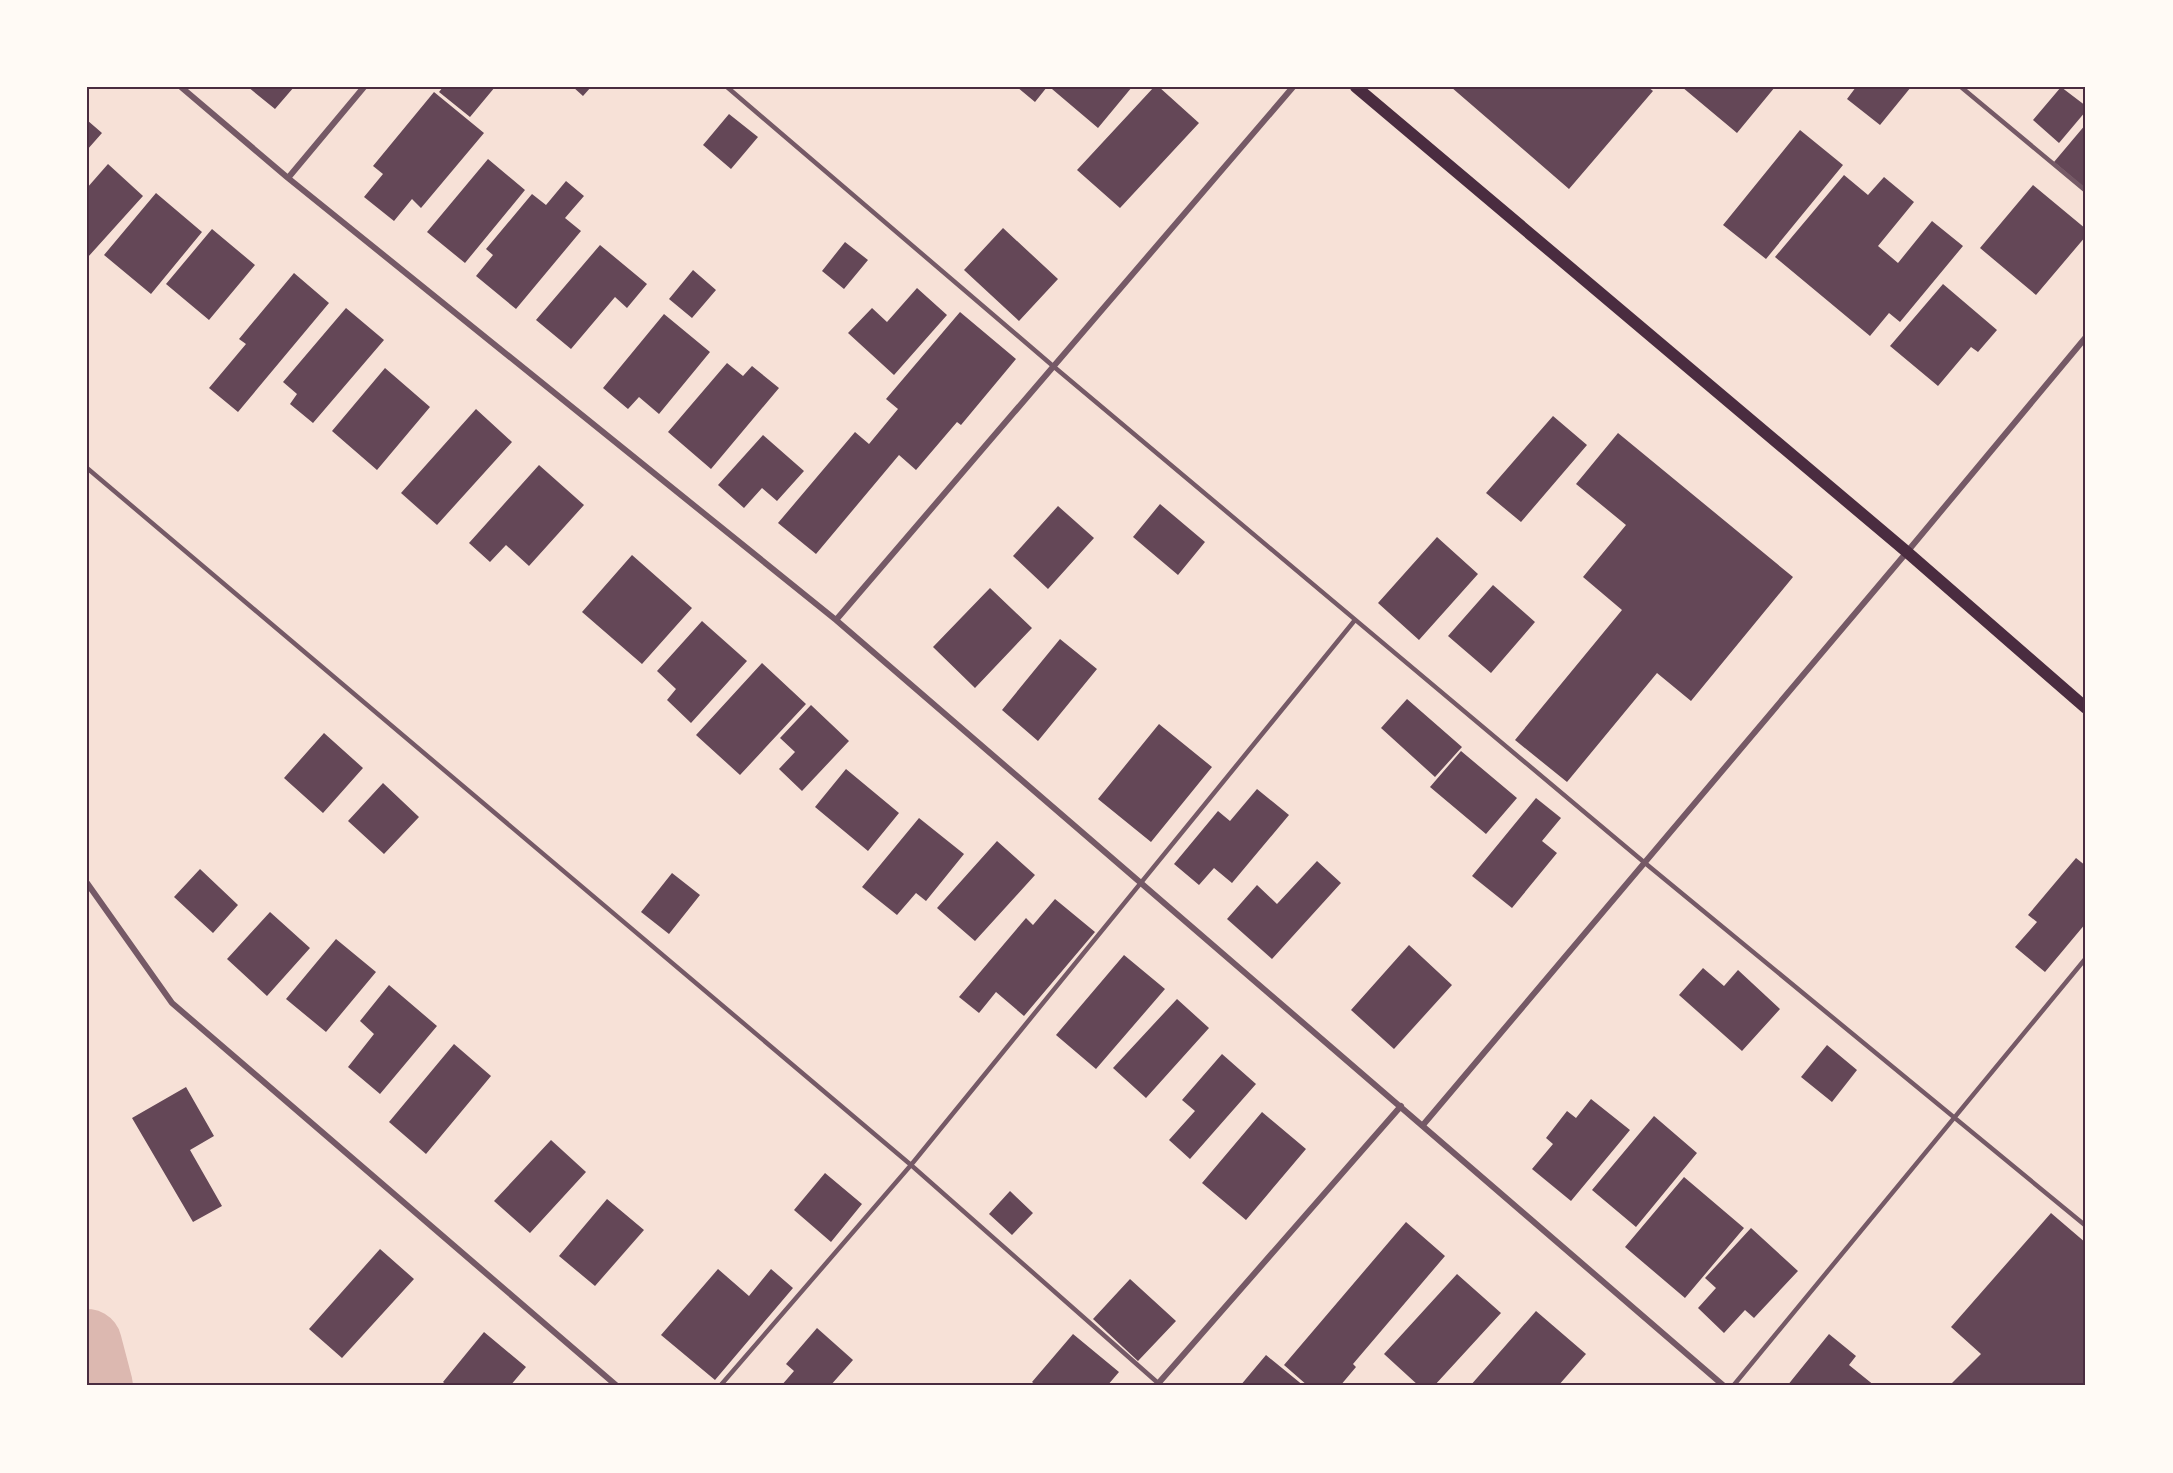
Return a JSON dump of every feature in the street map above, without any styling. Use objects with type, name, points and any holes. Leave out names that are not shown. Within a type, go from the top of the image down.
[{"type":"main road","points":[[1356,87],[1907,552],[2086,708]]},
{"type":"street","points":[[181,87],[288,178],[836,620],[1724,1386]]},
{"type":"street","points":[[288,178],[364,87]]},
{"type":"street","points":[[836,620],[1293,87]]},
{"type":"street","points":[[1423,1125],[2086,337]]},
{"type":"street","points":[[87,883],[172,1003],[617,1386]]},
{"type":"street","points":[[1157,1384],[1401,1106]]},
{"type":"lane","points":[[728,87],[1053,366],[1644,863],[2086,1226]]},
{"type":"lane","points":[[1964,88],[2086,191]]},
{"type":"lane","points":[[87,468],[911,1165],[1157,1384]]},
{"type":"lane","points":[[720,1386],[911,1165],[1355,620]]},
{"type":"lane","points":[[1733,1386],[2086,958]]},
{"type":"building","points":[[248,87],[294,87],[275,109]]},
{"type":"building","points":[[443,87],[495,87],[470,117],[439,92]]},
{"type":"building","points":[[573,87],[591,87],[583,96]]},
{"type":"building","points":[[1017,87],[1047,87],[1035,102]]},
{"type":"building","points":[[1054,87],[1132,87],[1098,128],[1052,89]]},
{"type":"building","points":[[1154,87],[1159,87],[1199,123],[1120,208],[1077,170]]},
{"type":"building","points":[[1451,87],[1648,87],[1653,91],[1569,189]]},
{"type":"building","points":[[1682,87],[1775,87],[1737,133]]},
{"type":"building","points":[[1856,87],[1911,87],[1880,125],[1847,99]]},
{"type":"building","points":[[2061,87],[2086,106],[2086,111],[2059,143],[2033,120]]},
{"type":"building","points":[[434,92],[484,133],[421,208],[412,199],[394,221],[364,197],[383,174],[373,166]]},
{"type":"building","points":[[729,114],[758,137],[731,169],[703,145]]},
{"type":"building","points":[[87,120],[102,133],[87,150]]},
{"type":"building","points":[[2086,124],[2086,189],[2054,162]]},
{"type":"building","points":[[1800,130],[1843,165],[1766,259],[1723,225]]},
{"type":"building","points":[[488,159],[525,190],[465,263],[427,232]]},
{"type":"building","points":[[108,164],[143,196],[88,257],[87,188]]},
{"type":"building","points":[[1844,175],[1868,195],[1884,177],[1914,202],[1878,246],[1898,263],[1932,221],[1963,246],[1900,322],[1889,313],[1870,336],[1775,257]]},
{"type":"building","points":[[566,181],[584,196],[565,218],[581,231],[516,309],[476,276],[493,255],[486,249],[532,194],[546,205]]},
{"type":"building","points":[[2033,185],[2086,229],[2086,236],[2036,295],[1980,248]]},
{"type":"building","points":[[156,193],[202,232],[151,294],[104,255]]},
{"type":"building","points":[[1003,228],[1058,279],[1019,321],[964,270]]},
{"type":"building","points":[[212,229],[255,265],[209,320],[166,284]]},
{"type":"building","points":[[845,242],[868,260],[844,289],[822,271]]},
{"type":"building","points":[[600,245],[647,284],[627,308],[615,297],[571,349],[536,320]]},
{"type":"building","points":[[693,270],[716,290],[692,318],[669,299]]},
{"type":"building","points":[[294,273],[329,303],[238,412],[209,388],[246,344],[239,339]]},
{"type":"building","points":[[1943,284],[1997,330],[1978,352],[1971,347],[1938,386],[1890,346]]},
{"type":"building","points":[[917,288],[947,315],[894,375],[848,333],[872,308],[887,322]]},
{"type":"building","points":[[346,308],[384,340],[313,423],[290,404],[297,394],[283,382]]},
{"type":"building","points":[[960,312],[1016,359],[961,425],[957,422],[916,470],[899,455],[816,554],[778,523],[855,432],[869,444],[898,409],[886,399]]},
{"type":"building","points":[[664,314],[710,352],[659,414],[639,397],[628,409],[603,388]]},
{"type":"building","points":[[727,363],[743,376],[752,366],[779,388],[711,469],[668,432]]},
{"type":"building","points":[[385,368],[430,407],[377,470],[332,431]]},
{"type":"building","points":[[476,409],[512,442],[437,525],[401,493]]},
{"type":"building","points":[[1553,416],[1587,445],[1521,522],[1486,493]]},
{"type":"building","points":[[1618,433],[1793,577],[1691,701],[1657,673],[1567,782],[1515,740],[1622,610],[1583,577],[1626,525],[1576,484]]},
{"type":"building","points":[[763,435],[804,471],[777,501],[762,488],[744,508],[718,485]]},
{"type":"building","points":[[539,465],[584,505],[529,566],[506,545],[490,562],[469,543]]},
{"type":"building","points":[[1160,504],[1205,542],[1178,575],[1133,537]]},
{"type":"building","points":[[1058,506],[1094,538],[1048,589],[1013,556]]},
{"type":"building","points":[[1437,537],[1478,574],[1419,640],[1378,603]]},
{"type":"building","points":[[632,555],[692,608],[642,664],[582,612]]},
{"type":"building","points":[[1493,585],[1535,622],[1491,673],[1448,636]]},
{"type":"building","points":[[990,588],[1032,628],[975,688],[933,647]]},
{"type":"building","points":[[702,621],[747,661],[691,723],[667,700],[676,689],[657,671]]},
{"type":"building","points":[[1060,639],[1097,669],[1038,741],[1002,710]]},
{"type":"building","points":[[762,663],[806,704],[740,775],[696,735]]},
{"type":"building","points":[[1407,699],[1462,747],[1435,777],[1381,728]]},
{"type":"building","points":[[811,705],[849,741],[802,791],[779,769],[795,752],[780,738]]},
{"type":"building","points":[[1159,724],[1212,767],[1151,842],[1098,799]]},
{"type":"building","points":[[324,733],[363,768],[323,813],[284,778]]},
{"type":"building","points":[[1461,751],[1517,798],[1486,834],[1430,787]]},
{"type":"building","points":[[846,769],[899,813],[868,851],[815,807]]},
{"type":"building","points":[[383,783],[419,817],[384,854],[348,821]]},
{"type":"building","points":[[1257,789],[1289,815],[1232,883],[1214,868],[1199,885],[1174,864],[1218,811],[1230,821]]},
{"type":"building","points":[[1536,798],[1561,818],[1542,841],[1557,853],[1512,908],[1472,876]]},
{"type":"building","points":[[919,818],[964,854],[926,901],[916,893],[897,915],[862,887]]},
{"type":"building","points":[[997,841],[1035,875],[975,941],[937,908]]},
{"type":"building","points":[[2076,858],[2086,866],[2086,923],[2045,972],[2015,947],[2037,922],[2028,915]]},
{"type":"building","points":[[1317,861],[1341,883],[1272,959],[1227,919],[1257,885],[1277,904]]},
{"type":"building","points":[[200,869],[238,905],[213,933],[174,897]]},
{"type":"building","points":[[672,873],[700,895],[669,934],[641,912]]},
{"type":"building","points":[[1055,899],[1095,932],[1024,1016],[996,992],[979,1013],[959,997],[1026,918],[1033,925]]},
{"type":"building","points":[[270,912],[310,948],[267,996],[227,959]]},
{"type":"building","points":[[336,939],[376,972],[326,1032],[286,999]]},
{"type":"building","points":[[1409,945],[1452,985],[1394,1049],[1351,1010]]},
{"type":"building","points":[[1124,955],[1165,989],[1096,1069],[1056,1035]]},
{"type":"building","points":[[1703,968],[1724,986],[1738,970],[1780,1009],[1742,1051],[1679,995]]},
{"type":"building","points":[[389,985],[437,1026],[380,1094],[348,1067],[374,1034],[360,1021]]},
{"type":"building","points":[[1177,999],[1209,1028],[1146,1098],[1113,1068]]},
{"type":"building","points":[[454,1044],[491,1076],[426,1154],[389,1122]]},
{"type":"building","points":[[1827,1045],[1857,1070],[1832,1102],[1801,1077]]},
{"type":"building","points":[[1222,1054],[1256,1084],[1190,1159],[1169,1140],[1195,1111],[1182,1100]]},
{"type":"building","points":[[186,1087],[214,1136],[190,1150],[222,1206],[193,1222],[132,1118]]},
{"type":"building","points":[[1591,1099],[1630,1130],[1571,1201],[1532,1169],[1553,1144],[1546,1138],[1567,1111],[1576,1118]]},
{"type":"building","points":[[1262,1112],[1306,1149],[1246,1220],[1202,1183]]},
{"type":"building","points":[[1654,1116],[1697,1153],[1636,1227],[1592,1190]]},
{"type":"building","points":[[551,1140],[586,1172],[530,1233],[494,1201]]},
{"type":"building","points":[[825,1173],[862,1204],[831,1242],[794,1210]]},
{"type":"building","points":[[1684,1177],[1744,1228],[1685,1298],[1625,1247]]},
{"type":"building","points":[[1010,1191],[1033,1213],[1012,1235],[989,1214]]},
{"type":"building","points":[[607,1199],[644,1230],[595,1286],[559,1256]]},
{"type":"building","points":[[2051,1213],[2086,1243],[2086,1386],[1949,1386],[1981,1354],[1951,1327]]},
{"type":"building","points":[[1406,1222],[1445,1256],[1353,1364],[1356,1367],[1340,1386],[1308,1386],[1284,1365]]},
{"type":"building","points":[[1751,1228],[1798,1271],[1754,1318],[1745,1310],[1724,1333],[1698,1308],[1716,1288],[1705,1278]]},
{"type":"building","points":[[380,1249],[414,1279],[342,1358],[309,1329]]},
{"type":"building","points":[[718,1269],[749,1296],[771,1269],[793,1288],[715,1380],[661,1335]]},
{"type":"building","points":[[1457,1274],[1501,1313],[1434,1386],[1419,1386],[1384,1354]]},
{"type":"building","points":[[1130,1279],[1176,1321],[1138,1361],[1093,1319]]},
{"type":"building","points":[[1536,1311],[1586,1354],[1558,1386],[1470,1386]]},
{"type":"building","points":[[817,1328],[853,1360],[830,1386],[781,1386],[794,1371],[786,1364]]},
{"type":"building","points":[[484,1332],[526,1367],[510,1386],[448,1386],[443,1382]]},
{"type":"building","points":[[1073,1334],[1119,1372],[1107,1386],[1037,1386],[1032,1382]]},
{"type":"building","points":[[1829,1334],[1856,1356],[1849,1365],[1875,1386],[1787,1386]]},
{"type":"building","points":[[1266,1355],[1304,1386],[1240,1386]]},
{"type":"waterway","points":[[87,1344],[98,1386]]}]
